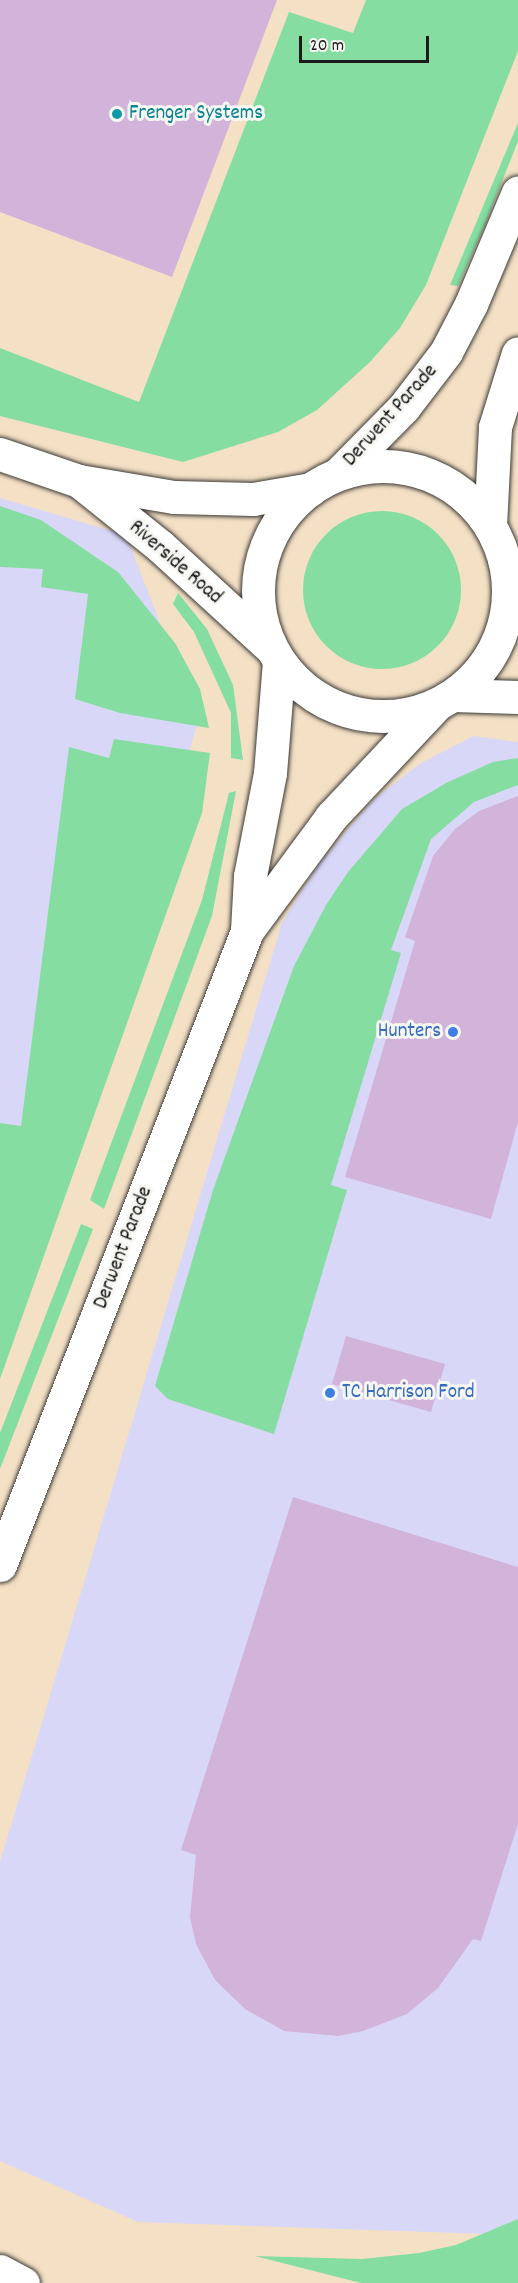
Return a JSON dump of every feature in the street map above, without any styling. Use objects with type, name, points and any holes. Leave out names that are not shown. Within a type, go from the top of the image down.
[{"type":"street","name":"Derwent Parade","points":[[247,931],[250,876],[270,773],[274,653],[258,597],[261,562],[275,528],[404,407],[446,352],[471,303],[518,192]]},
{"type":"street","points":[[502,544],[493,435],[518,354]]},
{"type":"street","name":"Riverside Road","points":[[0,454],[79,481],[208,499],[253,499],[388,466],[423,472],[468,499],[502,544]]},
{"type":"street","name":"Riverside Road","points":[[79,481],[160,546],[274,653],[317,698],[349,712],[384,716],[444,700],[518,698]]},
{"type":"street","name":"Derwent Parade","points":[[0,1565],[247,931],[331,817],[444,700],[489,658],[503,626],[507,575],[502,544]]},
{"type":"street","points":[[0,2271],[22,2283]]},
{"type":"shaded area","points":[[0,498],[126,535],[198,721],[126,986],[0,1349]]},
{"type":"shaded area","name":"TC Harrison Ford","points":[[474,736],[518,742],[518,2235],[138,2222],[0,2161],[0,1862],[282,923],[321,861],[374,799],[421,763]]},
{"type":"green space","points":[[366,0],[518,0],[518,51],[426,285],[400,328],[370,362],[317,410],[278,432],[183,462],[0,416],[0,348],[139,402],[289,12],[353,33]]},
{"type":"green space","points":[[518,123],[518,141],[485,225],[458,286],[450,285]]},
{"type":"green space","points":[[0,506],[41,520],[118,572],[175,643],[200,689],[209,728],[120,713],[75,699],[88,594],[41,587],[43,569],[0,567]]},
{"type":"green space","points":[[382,511],[412,517],[438,534],[455,560],[461,590],[455,620],[438,646],[412,663],[382,669],[352,663],[326,646],[309,620],[303,590],[309,560],[326,534],[352,517]]},
{"type":"green space","points":[[178,593],[207,629],[233,685],[243,760],[231,758],[231,713],[194,632],[173,604]]},
{"type":"green space","points":[[114,739],[210,753],[202,813],[0,1379],[0,1123],[21,1126],[69,747],[109,758]]},
{"type":"green space","points":[[518,758],[518,785],[474,802],[431,839],[391,950],[401,953],[331,1185],[347,1190],[274,1434],[168,1399],[155,1386],[213,1190],[294,966],[326,905],[348,872],[402,809],[448,782],[493,762]]},
{"type":"green space","points":[[236,791],[212,916],[104,1209],[90,1200],[202,900],[229,793]]},
{"type":"green space","points":[[81,1224],[93,1229],[0,1469],[0,1433]]},
{"type":"green space","points":[[518,2219],[518,2283],[361,2283],[255,2256],[362,2259],[419,2253],[456,2245]]},
{"type":"building","name":"Frenger Systems","points":[[0,0],[277,0],[172,277],[0,212]]},
{"type":"building","name":"Hunters","points":[[518,796],[518,1122],[491,1219],[345,1177],[415,941],[405,937],[433,856],[455,829],[479,811]]},
{"type":"building","points":[[346,1336],[445,1364],[431,1412],[332,1384]]},
{"type":"building","points":[[293,1497],[518,1567],[518,1824],[481,1941],[473,1939],[438,1988],[407,2014],[363,2031],[338,2036],[284,2031],[245,2009],[215,1980],[196,1944],[190,1917],[196,1855],[181,1850]]},
{"type":"place","name":"Frenger Systems","points":[[117,114]]},
{"type":"place","name":"Hunters","points":[[453,1032]]},
{"type":"place","name":"TC Harrison Ford","points":[[330,1393]]}]
